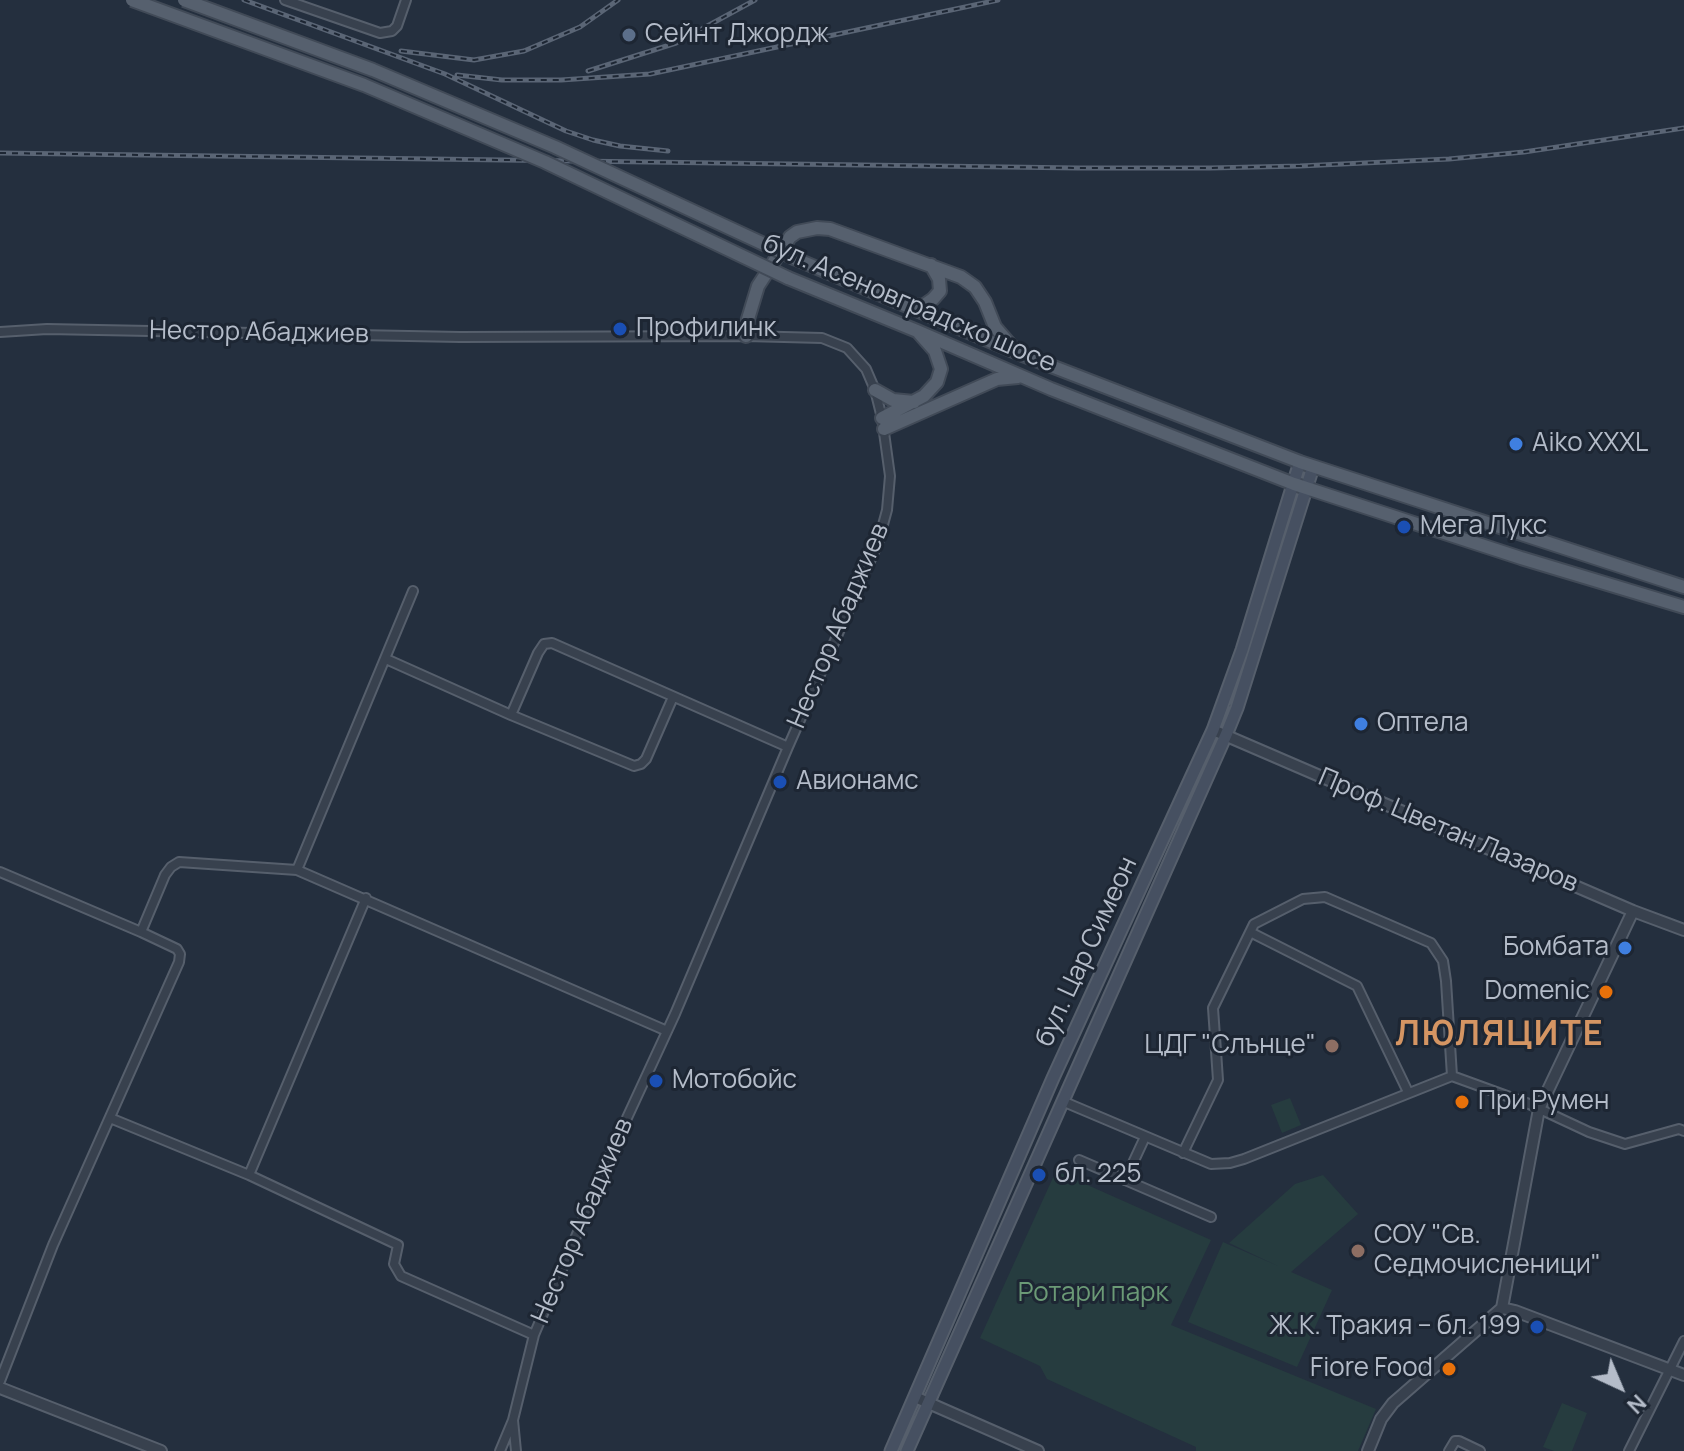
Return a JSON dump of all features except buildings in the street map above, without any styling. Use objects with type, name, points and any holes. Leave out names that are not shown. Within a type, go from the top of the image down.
[{"type":"main road","name":"бул. Асеновградско шосе","points":[[132,0],[364,85],[545,162],[788,278],[1022,377],[1300,486],[1684,607]]},
{"type":"main road","name":"бул. Асеновградско шосе","points":[[184,0],[373,70],[555,147],[796,259],[1020,354],[1306,464],[1684,587]]},
{"type":"main road","points":[[746,336],[758,286],[790,237],[807,229],[830,229],[961,277],[975,287],[995,327],[1020,354]]},
{"type":"main road","points":[[905,305],[923,306],[940,291],[939,279],[931,265]]},
{"type":"main road","points":[[883,424],[924,396],[937,382],[941,369],[935,351],[917,331]]},
{"type":"main road","points":[[883,424],[997,379],[1022,377]]},
{"type":"main road","points":[[875,390],[893,400],[914,402]]},
{"type":"main road","name":"бул. Цар Симеон","points":[[907,1451],[1237,708],[1306,464]]},
{"type":"main road","name":"бул. Цар Симеон","points":[[891,1451],[1053,1078],[1213,730],[1300,486]]},
{"type":"street","points":[[285,0],[380,33],[392,31],[397,26],[406,0]]},
{"type":"street","name":"Нестор Абаджиев","points":[[0,332],[47,329],[460,337],[822,338],[847,348],[866,369],[883,424],[890,476],[887,510],[878,543],[534,1335],[513,1420],[500,1451]]},
{"type":"street","points":[[297,870],[413,591]]},
{"type":"street","points":[[511,715],[538,653],[544,644],[552,643],[788,747]]},
{"type":"street","points":[[386,659],[634,766],[646,759],[673,697]]},
{"type":"street","name":"Проф. Цветан Лазаров","points":[[1213,730],[1633,911],[1684,930]]},
{"type":"street","points":[[141,932],[165,875],[179,862],[297,870],[667,1031]]},
{"type":"street","points":[[0,872],[141,932],[177,949],[180,954],[53,1245],[0,1381]]},
{"type":"street","points":[[1183,1153],[1218,1080],[1213,1008],[1254,924],[1303,899],[1325,897],[1431,943],[1443,961],[1452,1076]]},
{"type":"street","points":[[249,1175],[366,898]]},
{"type":"street","points":[[1368,1451],[1381,1419],[1393,1403],[1502,1308],[1539,1109],[1633,911]]},
{"type":"street","points":[[1250,932],[1357,986],[1408,1092]]},
{"type":"street","points":[[1062,1101],[1211,1164],[1230,1163],[1452,1076],[1625,1144],[1679,1129],[1684,1131]]},
{"type":"street","points":[[110,1118],[249,1175],[398,1245],[394,1264],[401,1276],[534,1335]]},
{"type":"street","points":[[1125,1180],[1145,1137]]},
{"type":"street","points":[[1079,1160],[1211,1217]]},
{"type":"street","points":[[1502,1308],[1684,1375]]},
{"type":"street","points":[[1629,1451],[1684,1341]]},
{"type":"street","points":[[0,1388],[161,1451]]},
{"type":"street","points":[[915,1397],[1038,1451]]},
{"type":"street","name":"Нестор Абаджиев","points":[[513,1420],[516,1451]]},
{"type":"street","points":[[1449,1451],[1455,1441],[1459,1441],[1480,1451]]},
{"type":"green space","points":[[1290,1098],[1301,1125],[1282,1133],[1271,1105]]},
{"type":"green space","name":"Ротари парк","points":[[1056,1171],[1211,1240],[1171,1325],[1376,1409],[1358,1451],[1196,1451],[1196,1447],[1047,1379],[1040,1366],[980,1338]]},
{"type":"green space","points":[[1323,1175],[1358,1214],[1291,1272],[1332,1290],[1297,1367],[1188,1322],[1223,1242],[1278,1266],[1229,1243],[1295,1184]]},
{"type":"green space","points":[[1562,1403],[1587,1413],[1572,1451],[1554,1451],[1543,1447]]},
{"type":"railway","points":[[244,0],[445,74],[566,131],[620,146],[668,151]]},
{"type":"railway","points":[[401,51],[474,60],[524,51],[580,27],[618,0]]},
{"type":"railway","points":[[588,71],[676,43],[755,0]]},
{"type":"railway","points":[[457,75],[502,80],[561,80],[650,74],[998,0]]},
{"type":"railway","points":[[0,153],[1210,168],[1449,159],[1524,152],[1684,128]]},
{"type":"place","name":"Сейнт Джордж","points":[[629,35]]},
{"type":"place","name":"Профилинк","points":[[620,329]]},
{"type":"place","name":"Aiko XXXL","points":[[1516,444]]},
{"type":"place","name":"Мега Лукс","points":[[1404,527]]},
{"type":"place","name":"Оптела","points":[[1361,724]]},
{"type":"place","name":"Авионамс","points":[[780,782]]},
{"type":"place","name":"Бомбата","points":[[1625,948]]},
{"type":"place","name":"Domenic","points":[[1606,992]]},
{"type":"place","name":"ЦДГ \"Слънце\"","points":[[1332,1046]]},
{"type":"place","name":"Мотобойс","points":[[656,1081]]},
{"type":"place","name":"При Румен","points":[[1462,1102]]},
{"type":"place","name":"бл. 225","points":[[1039,1175]]},
{"type":"place","name":"СОУ \"Св. Седмочисленици\"","points":[[1358,1251]]},
{"type":"place","name":"Ж.К. Тракия – бл. 199","points":[[1537,1327]]},
{"type":"place","name":"Fiore Food","points":[[1449,1369]]},
{"type":"district","name":"ЛЮЛЯЦИТЕ","points":[[1500,1035]]}]
